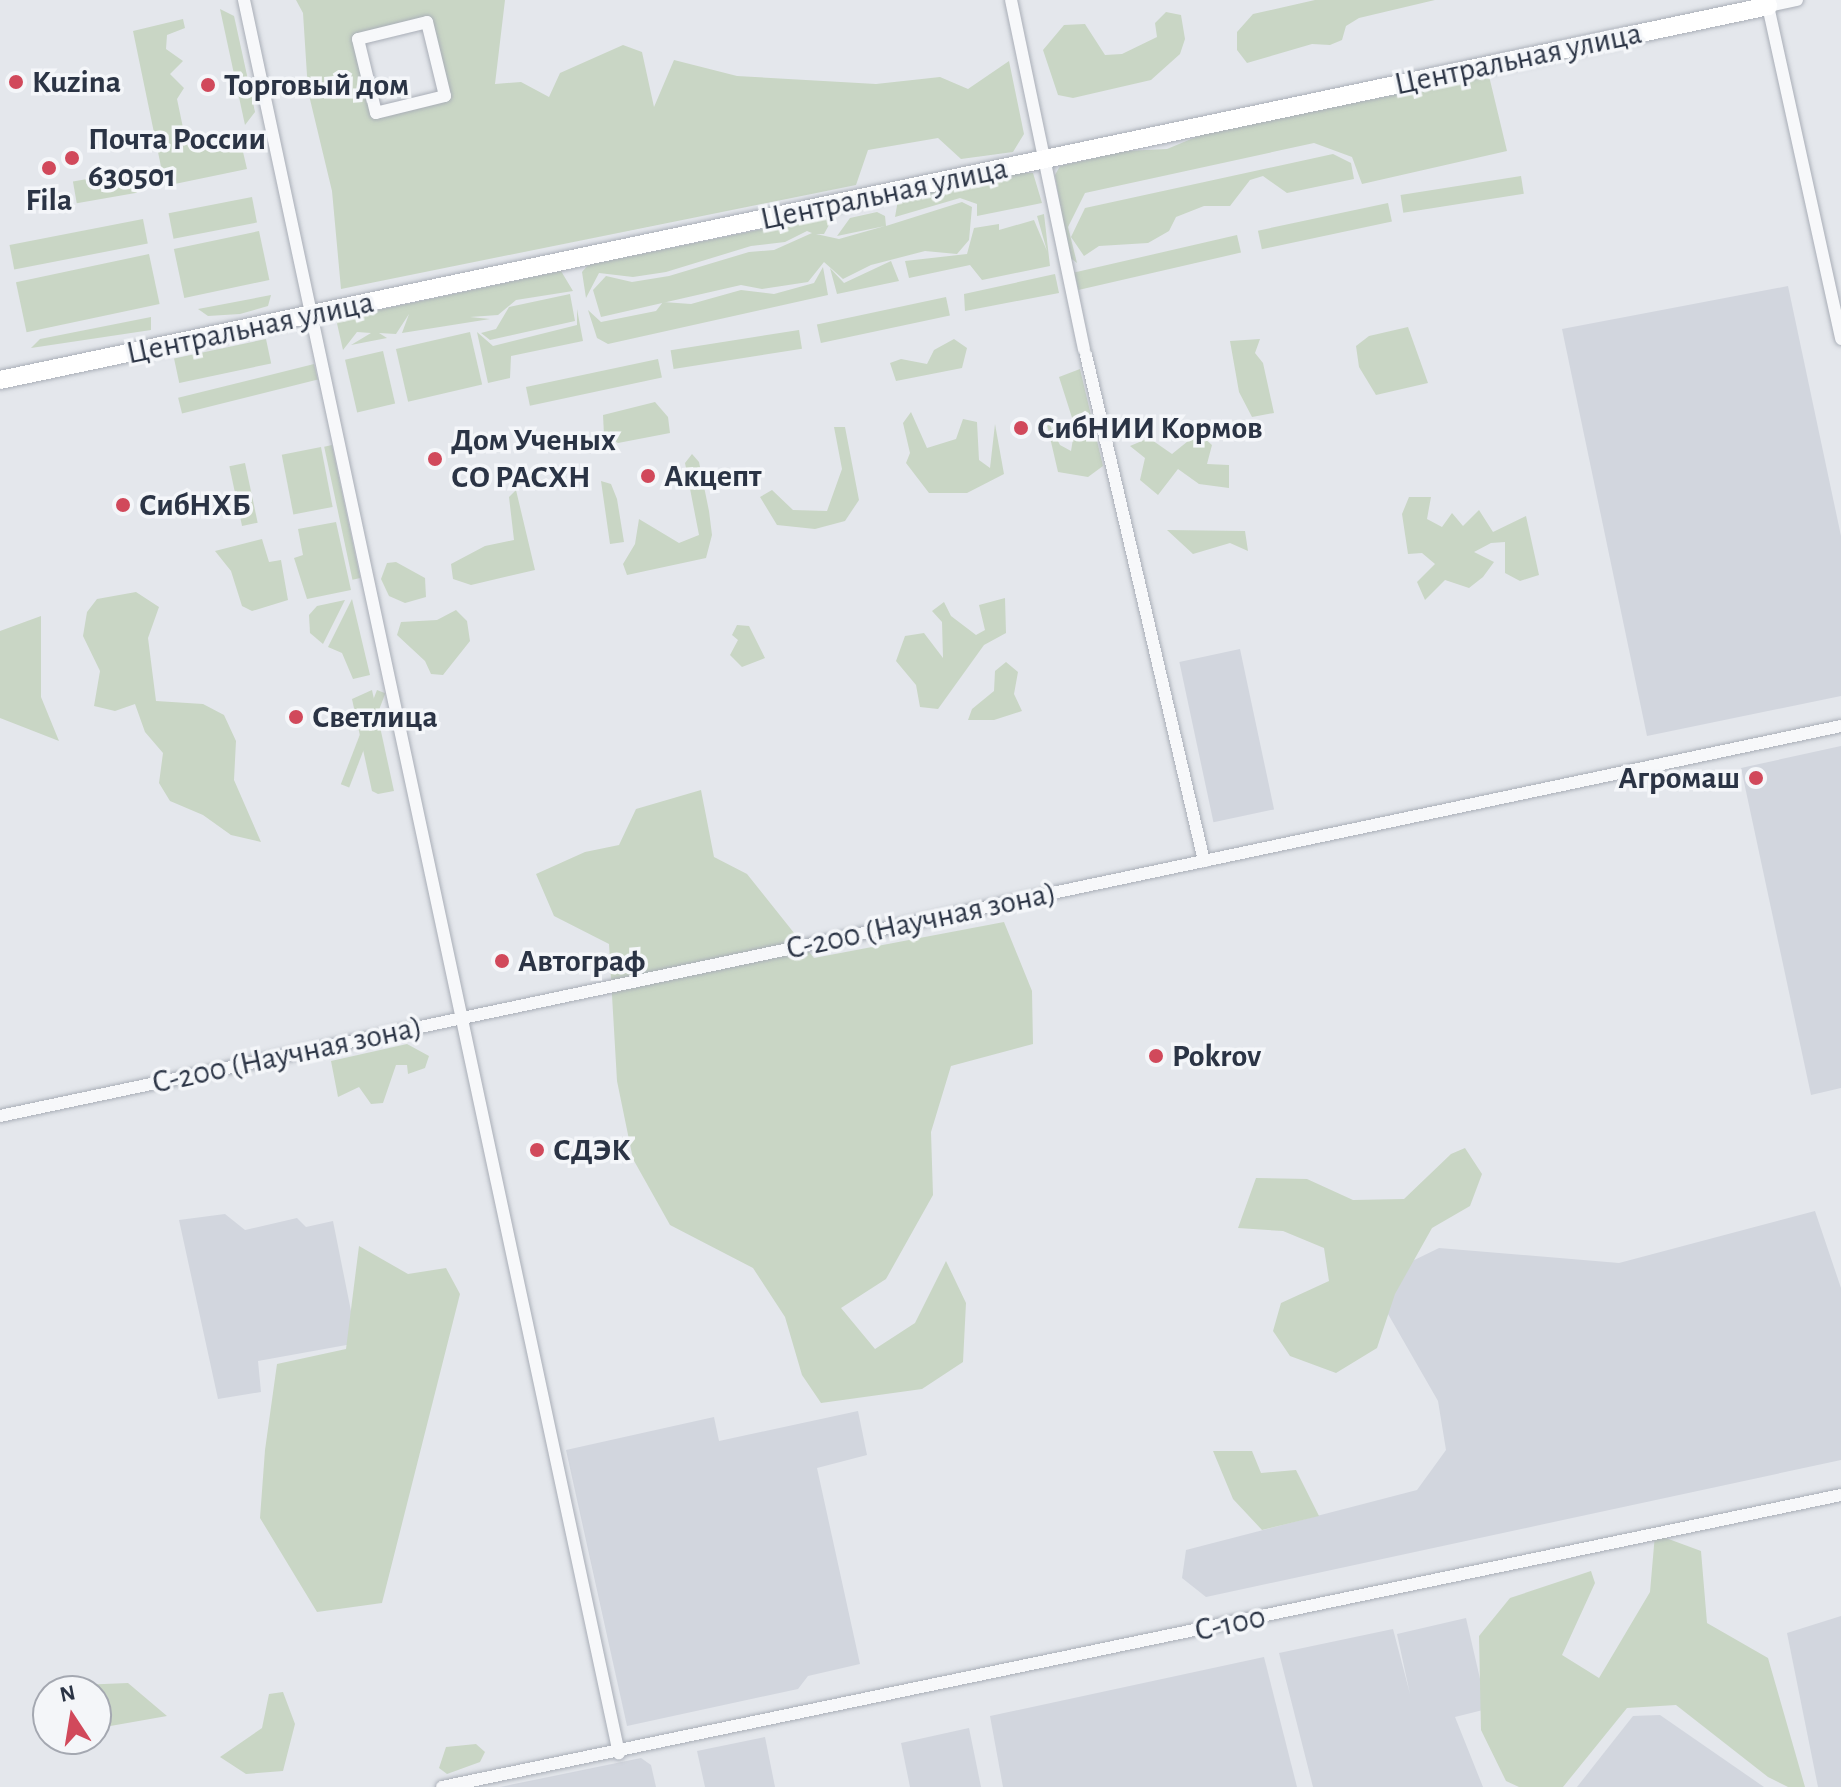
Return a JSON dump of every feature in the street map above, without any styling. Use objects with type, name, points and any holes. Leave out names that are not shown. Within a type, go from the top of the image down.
[{"type":"main road","name":"Центральная улица","points":[[0,380],[1044,161],[1767,3]]},
{"type":"street","points":[[244,0],[619,1753]]},
{"type":"street","points":[[1011,0],[1085,352],[1204,861]]},
{"type":"street","points":[[1797,0],[1767,3],[1841,339]]},
{"type":"street","points":[[427,22],[445,96],[376,113],[358,39],[427,22]]},
{"type":"street","name":"С-200 (Научная зона)","points":[[0,1116],[1841,726]]},
{"type":"street","name":"С-100","points":[[442,1787],[619,1753],[1841,1495]]},
{"type":"shaded area","points":[[1788,286],[1841,536],[1841,696],[1647,736],[1562,329]]},
{"type":"shaded area","points":[[1240,649],[1274,809],[1213,822],[1179,662]]},
{"type":"shaded area","name":"Агромаш","points":[[1841,746],[1841,1088],[1811,1095],[1741,768]]},
{"type":"shaded area","points":[[1815,1211],[1841,1288],[1841,1460],[1206,1597],[1182,1578],[1186,1550],[1417,1490],[1446,1450],[1438,1401],[1384,1307],[1363,1285],[1439,1248],[1619,1263]]},
{"type":"shaded area","points":[[225,1214],[245,1230],[297,1218],[306,1227],[333,1221],[356,1336],[352,1344],[258,1361],[261,1392],[218,1399],[179,1220]]},
{"type":"shaded area","points":[[858,1411],[867,1455],[817,1468],[860,1664],[808,1676],[798,1689],[627,1726],[566,1450],[714,1417],[719,1441]]},
{"type":"shaded area","points":[[1841,1616],[1841,1787],[1818,1787],[1787,1633]]},
{"type":"shaded area","points":[[1466,1618],[1487,1709],[1455,1717],[1483,1787],[1313,1787],[1279,1653],[1393,1629],[1410,1694],[1397,1634]]},
{"type":"shaded area","points":[[1264,1657],[1297,1787],[1003,1787],[990,1716]]},
{"type":"shaded area","points":[[1660,1715],[1764,1787],[1577,1787],[1633,1716]]},
{"type":"shaded area","points":[[969,1728],[981,1787],[910,1787],[901,1743]]},
{"type":"shaded area","points":[[765,1737],[775,1787],[705,1787],[697,1751]]},
{"type":"shaded area","points":[[641,1758],[651,1765],[656,1787],[500,1787]]},
{"type":"green space","points":[[296,0],[505,0],[495,84],[521,82],[549,97],[560,73],[623,45],[642,52],[654,107],[674,60],[737,76],[876,84],[940,77],[968,89],[1009,61],[1024,134],[1013,152],[961,159],[938,138],[868,150],[856,185],[341,289],[332,191],[308,91],[303,13]],"holes":[[[427,23],[445,96],[376,113],[358,39]]]},
{"type":"green space","points":[[1315,0],[1435,0],[1359,18],[1346,26],[1342,40],[1330,45],[1312,44],[1247,63],[1237,50],[1237,32],[1253,14]]},
{"type":"green space","points":[[220,9],[234,16],[255,112],[245,125]]},
{"type":"green space","points":[[1166,12],[1181,15],[1185,39],[1180,54],[1151,80],[1073,98],[1058,95],[1043,50],[1064,25],[1085,24],[1105,55],[1122,54],[1157,37],[1155,23]]},
{"type":"green space","points":[[183,19],[185,28],[167,35],[166,49],[183,61],[170,74],[184,88],[177,99],[186,142],[205,146],[240,139],[247,169],[165,186],[133,31]]},
{"type":"green space","points":[[1489,76],[1507,151],[1362,184],[1352,157],[1314,143],[1085,193],[1068,227],[1077,263],[1069,257],[1055,175],[1060,166],[1125,151],[1167,149],[1208,132]]},
{"type":"green space","points":[[1333,154],[1351,163],[1354,179],[1287,193],[1263,176],[1250,180],[1230,206],[1204,206],[1176,217],[1169,231],[1148,243],[1099,246],[1084,256],[1071,237],[1085,208]]},
{"type":"green space","points":[[133,171],[137,193],[77,203],[73,182]]},
{"type":"green space","points":[[1018,173],[1033,173],[1042,203],[977,216],[977,204],[960,198],[895,217],[898,200]]},
{"type":"green space","points":[[1521,176],[1524,194],[1403,213],[1401,195]]},
{"type":"green space","points":[[252,197],[257,223],[174,239],[169,213]]},
{"type":"green space","points":[[962,202],[972,207],[969,240],[957,254],[925,251],[871,265],[843,279],[824,262],[808,282],[762,289],[741,285],[601,317],[593,290],[606,276],[632,282],[669,276],[749,252],[774,250],[812,233],[807,231],[785,242],[751,246],[666,272],[633,277],[599,273],[586,298],[582,272],[588,265],[835,214],[824,234],[816,234],[839,239],[885,226],[837,236],[850,218],[877,212],[885,216],[886,226]]},
{"type":"green space","points":[[1388,203],[1392,222],[1262,249],[1258,231]]},
{"type":"green space","points":[[1044,214],[1050,266],[982,280],[970,265],[909,278],[905,261],[967,254],[974,228],[999,224],[999,230],[1034,220],[1047,251],[1037,216]]},
{"type":"green space","points":[[143,219],[148,244],[14,269],[9,245]]},
{"type":"green space","points":[[259,231],[269,280],[184,298],[174,249]]},
{"type":"green space","points":[[1237,235],[1241,253],[1078,290],[1074,273]]},
{"type":"green space","points":[[149,254],[160,304],[27,332],[16,282]]},
{"type":"green space","points":[[891,261],[899,281],[837,294],[830,268],[844,283]]},
{"type":"green space","points":[[823,267],[828,295],[608,344],[597,338],[588,310],[601,322],[656,311],[663,302],[691,304],[741,290],[774,294],[814,283]]},
{"type":"green space","points":[[561,271],[573,291],[516,300],[498,315],[470,317],[490,319],[402,333],[409,314],[396,334],[379,333],[387,338],[351,345],[371,333],[357,332],[343,350],[336,319]]},
{"type":"green space","points":[[1055,274],[1059,293],[965,311],[964,294]]},
{"type":"green space","points":[[570,294],[575,321],[490,340],[481,333],[496,329],[509,307]]},
{"type":"green space","points":[[271,295],[268,306],[240,314],[208,316],[198,309]]},
{"type":"green space","points":[[946,297],[950,316],[821,343],[817,324]]},
{"type":"green space","points":[[577,309],[583,341],[511,356],[510,378],[488,383],[477,332],[493,346],[577,325]]},
{"type":"green space","points":[[151,317],[151,330],[31,348],[40,339]]},
{"type":"green space","points":[[1408,327],[1428,383],[1376,395],[1359,367],[1356,346],[1369,336]]},
{"type":"green space","points":[[799,330],[802,349],[674,369],[671,350]]},
{"type":"green space","points":[[470,332],[482,385],[408,402],[396,349]]},
{"type":"green space","points":[[266,339],[271,363],[179,383],[174,359]]},
{"type":"green space","points":[[954,339],[967,348],[962,368],[896,381],[890,363],[901,359],[927,364],[934,350]]},
{"type":"green space","points":[[1260,339],[1255,353],[1263,363],[1274,413],[1252,417],[1239,392],[1230,341]]},
{"type":"green space","points":[[383,351],[395,404],[357,412],[345,360]]},
{"type":"green space","points":[[658,359],[662,378],[530,406],[526,387]]},
{"type":"green space","points":[[314,364],[318,380],[182,413],[178,398]]},
{"type":"green space","points":[[1080,369],[1103,466],[1088,477],[1058,472],[1045,416],[1060,445],[1071,451],[1075,427],[1059,377]]},
{"type":"green space","points":[[655,402],[668,417],[670,433],[618,443],[604,435],[603,415]]},
{"type":"green space","points":[[911,412],[927,448],[956,439],[963,419],[977,422],[979,460],[990,468],[995,424],[1004,474],[967,493],[929,493],[906,463],[910,453],[903,423]]},
{"type":"green space","points":[[834,427],[845,427],[859,500],[845,521],[815,529],[777,525],[760,497],[772,490],[793,510],[827,511],[842,469]]},
{"type":"green space","points":[[1198,433],[1212,445],[1207,464],[1229,465],[1229,488],[1199,484],[1178,469],[1158,495],[1140,480],[1145,458],[1130,446],[1149,438],[1172,454]]},
{"type":"green space","points":[[332,445],[360,578],[352,580],[324,447]]},
{"type":"green space","points":[[321,447],[333,507],[293,515],[282,455]]},
{"type":"green space","points":[[692,454],[699,462],[709,511],[712,535],[706,558],[627,575],[623,564],[635,544],[639,519],[679,543],[699,535],[685,463]]},
{"type":"green space","points":[[245,463],[258,523],[242,526],[229,466]]},
{"type":"green space","points":[[601,481],[611,484],[617,499],[624,542],[610,544]]},
{"type":"green space","points":[[516,490],[535,570],[471,585],[453,579],[451,564],[485,546],[514,540],[509,497]]},
{"type":"green space","points":[[1409,497],[1431,497],[1427,519],[1442,527],[1452,513],[1463,526],[1479,510],[1493,532],[1526,516],[1539,575],[1520,581],[1505,573],[1505,542],[1491,543],[1474,552],[1494,562],[1483,577],[1469,588],[1445,580],[1425,600],[1417,582],[1435,564],[1422,553],[1408,554],[1402,514]]},
{"type":"green space","points":[[336,522],[351,590],[307,599],[294,558],[303,555],[298,529]]},
{"type":"green space","points":[[1167,530],[1245,531],[1248,551],[1230,543],[1193,554]]},
{"type":"green space","points":[[262,539],[269,562],[281,560],[288,600],[252,611],[242,606],[231,571],[215,551]]},
{"type":"green space","points":[[396,562],[425,578],[426,597],[405,603],[389,596],[381,579],[387,563]]},
{"type":"green space","points":[[136,592],[159,607],[148,638],[156,701],[203,704],[224,715],[236,741],[234,780],[261,842],[231,835],[203,815],[170,801],[159,783],[163,753],[145,732],[135,704],[115,711],[94,706],[100,671],[83,636],[87,612],[97,599]]},
{"type":"green space","points":[[1005,598],[1006,633],[984,645],[938,709],[920,707],[916,685],[896,661],[905,636],[924,633],[943,658],[942,622],[932,611],[944,602],[951,616],[976,635],[985,630],[979,605]]},
{"type":"green space","points":[[352,599],[370,675],[353,679],[342,653],[328,647]]},
{"type":"green space","points":[[345,600],[323,644],[310,633],[309,615],[317,606]]},
{"type":"green space","points":[[456,610],[467,621],[470,641],[443,675],[431,674],[425,661],[397,635],[401,622],[437,620]]},
{"type":"green space","points":[[41,616],[41,697],[59,741],[0,718],[0,631]]},
{"type":"green space","points":[[737,625],[749,626],[765,658],[742,667],[730,655],[738,640],[732,635]]},
{"type":"green space","points":[[1006,662],[1018,672],[1014,694],[1022,711],[994,720],[968,720],[972,709],[994,691],[995,671]]},
{"type":"green space","points":[[372,690],[394,791],[378,794],[372,791],[352,699]]},
{"type":"green space","points":[[377,690],[385,693],[349,788],[341,784]]},
{"type":"green space","points":[[701,790],[714,857],[747,874],[814,958],[1004,922],[1032,991],[1033,1044],[951,1066],[931,1132],[933,1195],[886,1279],[841,1308],[875,1349],[915,1323],[946,1261],[966,1303],[963,1362],[922,1389],[821,1403],[802,1375],[785,1317],[753,1268],[670,1225],[633,1159],[617,1081],[609,944],[554,916],[536,874],[585,852],[619,845],[636,809]]},
{"type":"green space","points":[[407,1044],[429,1056],[425,1068],[408,1074],[407,1065],[396,1065],[383,1103],[371,1104],[359,1087],[338,1097],[331,1061]]},
{"type":"green space","points":[[1465,1148],[1482,1174],[1470,1206],[1432,1228],[1395,1294],[1377,1348],[1336,1373],[1290,1356],[1273,1331],[1281,1303],[1329,1281],[1324,1248],[1283,1231],[1238,1228],[1256,1178],[1307,1179],[1353,1200],[1404,1199],[1451,1154]]},
{"type":"green space","points":[[359,1246],[408,1274],[446,1268],[460,1294],[382,1603],[317,1612],[260,1518],[265,1450],[277,1364],[346,1349]]},
{"type":"green space","points":[[1213,1451],[1252,1451],[1261,1473],[1296,1470],[1319,1516],[1262,1530],[1233,1499]]},
{"type":"green space","points":[[1655,1534],[1701,1551],[1707,1623],[1768,1658],[1805,1787],[1788,1787],[1768,1777],[1676,1705],[1627,1708],[1563,1787],[1519,1787],[1506,1781],[1481,1730],[1479,1636],[1510,1598],[1591,1571],[1595,1583],[1562,1655],[1599,1678],[1650,1592]]},
{"type":"green space","points":[[128,1683],[167,1716],[112,1726],[112,1684]]},
{"type":"green space","points":[[283,1692],[295,1724],[283,1771],[246,1774],[220,1757],[262,1728],[269,1694]]},
{"type":"green space","points":[[476,1744],[485,1752],[480,1762],[447,1774],[439,1768],[446,1747]]},
{"type":"place","name":"Kuzina","points":[[16,82]]},
{"type":"place","name":"Торговый дом","points":[[208,85]]},
{"type":"place","name":"Почта России 630501","points":[[72,158]]},
{"type":"place","name":"Fila","points":[[49,168]]},
{"type":"place","name":"СибНИИ Кормов","points":[[1021,428]]},
{"type":"place","name":"Дом Ученых СО РАСХН","points":[[435,459]]},
{"type":"place","name":"Акцепт","points":[[648,476]]},
{"type":"place","name":"СибНХБ","points":[[123,505]]},
{"type":"place","name":"Светлица","points":[[296,717]]},
{"type":"place","name":"Агромаш","points":[[1756,778]]},
{"type":"place","name":"Автограф","points":[[502,961]]},
{"type":"place","name":"Pokrov","points":[[1156,1056]]},
{"type":"place","name":"СДЭК","points":[[537,1150]]}]
